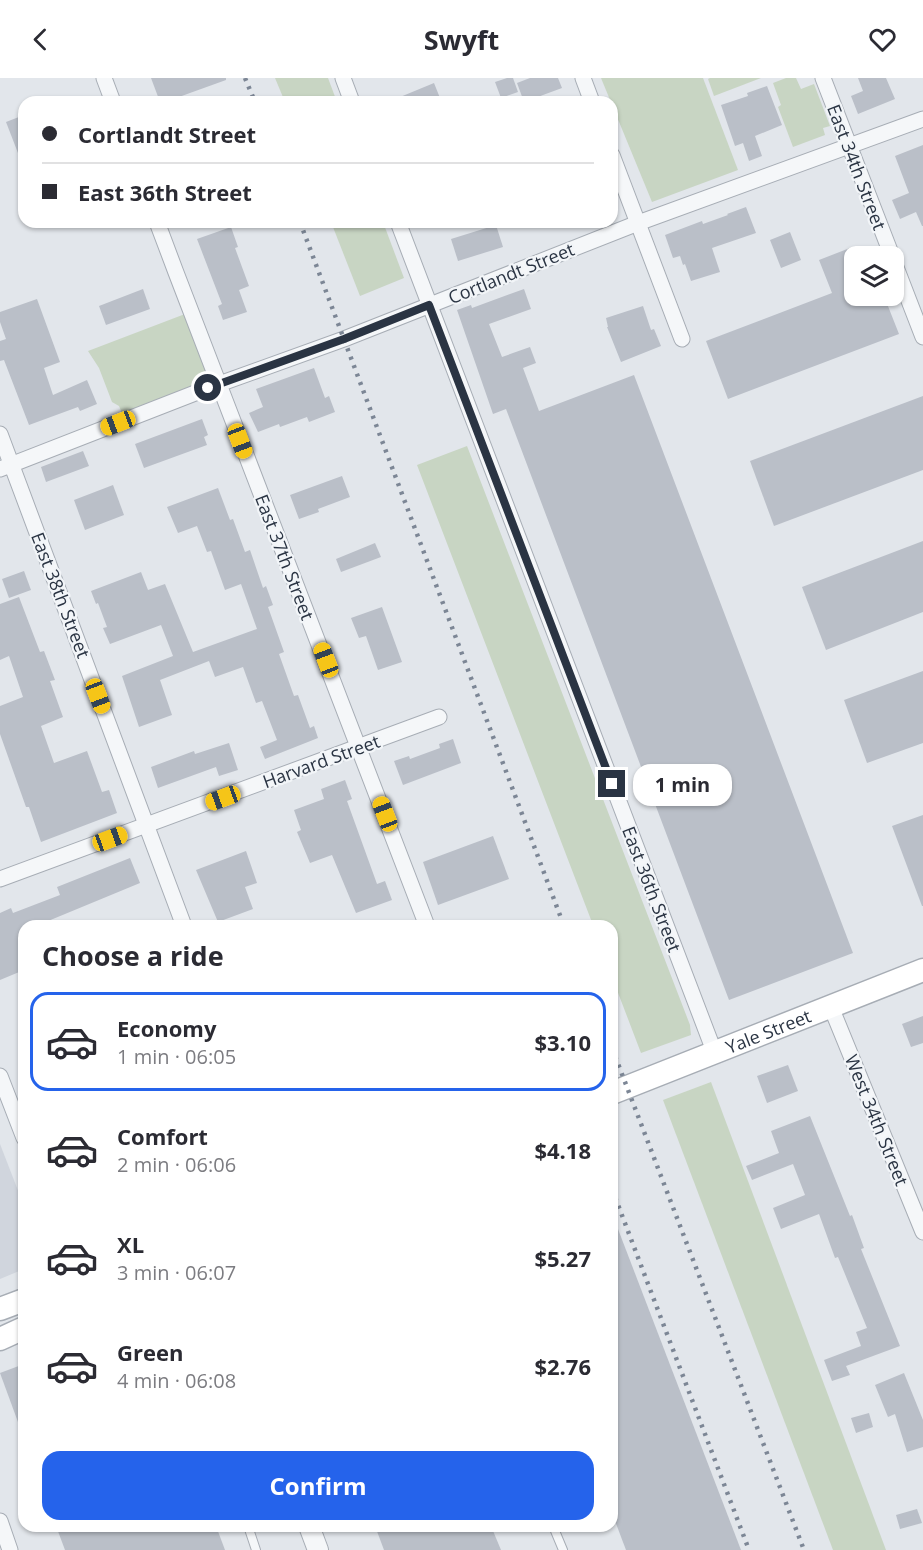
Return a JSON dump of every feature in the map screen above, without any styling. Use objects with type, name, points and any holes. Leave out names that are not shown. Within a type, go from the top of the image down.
[{"type":"main road","name":"Yale Street","points":[[618,1090],[923,970]]},
{"type":"main road","points":[[0,1309],[18,1302]]},
{"type":"main road","points":[[0,1339],[18,1331]]},
{"type":"street","points":[[104,78],[111,96]]},
{"type":"street","points":[[343,78],[350,96]]},
{"type":"street","points":[[583,78],[590,96]]},
{"type":"street","name":"East 34th Street","points":[[823,78],[888,246]]},
{"type":"street","name":"Cortlandt Street","points":[[6,467],[218,384],[344,339],[638,223],[923,119]]},
{"type":"street","points":[[618,171],[682,339]]},
{"type":"street","name":"East 37th Street","points":[[160,228],[425,920]]},
{"type":"street","name":"East 36th Street","points":[[400,228],[714,1051]]},
{"type":"street","points":[[904,288],[923,337]]},
{"type":"street","name":"East 38th Street","points":[[0,434],[6,467],[182,920]]},
{"type":"street","name":"Harvard Street","points":[[0,879],[439,717]]},
{"type":"street","name":"West 34th Street","points":[[831,1007],[923,1232]]},
{"type":"street","points":[[0,1076],[18,1122]]},
{"type":"street","points":[[0,1521],[10,1550]]},
{"type":"street","points":[[311,1532],[318,1550]]},
{"type":"lane","points":[[250,1532],[256,1550]]},
{"type":"lane","points":[[556,1532],[563,1550]]},
{"type":"shaded area","points":[[0,1144],[18,1190],[18,1272],[0,1279]]},
{"type":"green space","points":[[275,78],[328,78],[335,96],[282,96]]},
{"type":"green space","points":[[601,78],[703,78],[738,170],[652,202],[618,119],[618,96],[608,96]]},
{"type":"green space","points":[[761,78],[714,96],[708,79]]},
{"type":"green space","points":[[786,78],[796,78],[801,89],[814,84],[830,126],[823,128],[825,135],[793,147],[778,107],[781,105],[773,83]]},
{"type":"green space","points":[[333,228],[385,228],[404,278],[360,296]]},
{"type":"green space","points":[[185,314],[207,375],[204,381],[122,413],[119,406],[112,402],[99,368],[88,351]]},
{"type":"green space","points":[[467,446],[690,1025],[691,1035],[641,1053],[618,993],[618,920],[591,920],[417,465]]},
{"type":"green space","points":[[711,1082],[886,1550],[833,1550],[663,1100]]},
{"type":"building","points":[[151,78],[226,78],[226,80],[182,96],[158,96]]},
{"type":"building","points":[[513,78],[518,92],[500,96],[495,82]]},
{"type":"building","points":[[530,78],[558,78],[562,88],[540,96],[522,96],[517,83]]},
{"type":"building","points":[[858,78],[886,78],[895,99],[858,114],[851,96],[863,91]]},
{"type":"building","points":[[434,83],[439,96],[403,96]]},
{"type":"building","points":[[767,86],[782,125],[755,136],[762,156],[749,161],[743,143],[735,146],[721,105],[748,96],[747,93]]},
{"type":"building","points":[[18,117],[18,153],[6,122]]},
{"type":"building","points":[[923,145],[922,226],[916,212],[900,219],[892,200],[909,193],[895,156]]},
{"type":"building","points":[[746,207],[756,233],[712,248],[720,272],[691,281],[680,256],[673,258],[665,235],[702,221],[703,224]]},
{"type":"building","points":[[231,228],[238,247],[235,248],[249,286],[239,290],[247,312],[223,320],[218,306],[222,304],[197,239]]},
{"type":"building","points":[[486,228],[497,228],[503,247],[458,261],[451,239]]},
{"type":"building","points":[[790,232],[801,260],[781,268],[770,240]]},
{"type":"building","points":[[844,250],[844,306],[888,306],[899,334],[728,399],[706,341],[832,293],[819,260]]},
{"type":"building","points":[[143,289],[150,309],[106,325],[99,306]]},
{"type":"building","points":[[524,289],[531,309],[489,324],[502,357],[530,347],[536,363],[523,368],[539,411],[634,375],[853,953],[729,1000],[506,409],[493,414],[457,310],[471,305],[472,308]]},
{"type":"building","points":[[37,299],[60,362],[44,368],[53,395],[87,380],[97,404],[80,411],[78,407],[29,425],[4,360],[0,361],[0,341],[6,339],[0,322],[0,312]]},
{"type":"building","points":[[643,306],[651,330],[654,329],[661,346],[621,362],[607,327],[606,318]]},
{"type":"building","points":[[314,368],[325,398],[329,396],[335,412],[309,422],[307,417],[258,432],[249,413],[263,407],[256,389]]},
{"type":"building","points":[[923,396],[923,470],[774,526],[750,461]]},
{"type":"building","points":[[202,419],[208,435],[204,437],[207,445],[144,468],[135,444]]},
{"type":"building","points":[[83,451],[89,466],[46,482],[41,467]]},
{"type":"building","points":[[342,476],[350,497],[299,519],[290,495]]},
{"type":"building","points":[[113,485],[124,515],[85,530],[74,500]]},
{"type":"building","points":[[218,488],[245,552],[250,550],[263,588],[266,586],[273,605],[268,607],[284,652],[279,654],[294,696],[298,695],[310,728],[314,726],[318,738],[265,759],[260,747],[277,740],[262,701],[256,703],[243,667],[215,677],[209,661],[160,680],[172,715],[139,727],[122,676],[173,656],[161,625],[110,644],[103,628],[107,627],[91,591],[141,572],[148,590],[165,584],[193,652],[257,629],[241,584],[225,590],[211,551],[207,552],[197,526],[178,533],[167,507]]},
{"type":"building","points":[[923,541],[923,612],[826,650],[802,587]]},
{"type":"building","points":[[375,543],[381,557],[341,572],[336,559]]},
{"type":"building","points":[[24,571],[31,590],[9,598],[2,579]]},
{"type":"building","points":[[19,597],[40,652],[44,651],[55,680],[50,681],[63,717],[41,726],[54,763],[87,751],[102,792],[109,790],[117,813],[41,842],[0,734],[0,706],[23,697],[9,656],[0,660],[0,604]]},
{"type":"building","points":[[382,607],[402,662],[378,670],[366,636],[359,638],[351,618]]},
{"type":"building","points":[[923,671],[923,743],[867,763],[844,700]]},
{"type":"building","points":[[453,739],[461,763],[403,785],[394,761],[409,756],[410,759],[440,748],[439,744]]},
{"type":"building","points":[[229,743],[238,770],[219,776],[216,767],[158,788],[151,767],[194,751],[195,754]]},
{"type":"building","points":[[345,780],[352,799],[347,801],[377,884],[385,881],[392,900],[356,913],[332,855],[310,863],[297,832],[301,830],[294,810],[324,799],[321,789]]},
{"type":"building","points":[[923,815],[923,906],[922,906],[892,826]]},
{"type":"building","points":[[493,836],[509,879],[438,905],[423,862]]},
{"type":"building","points":[[246,851],[257,883],[245,887],[253,909],[223,920],[217,920],[196,870]]},
{"type":"building","points":[[130,858],[140,883],[51,920],[18,920],[18,972],[0,980],[0,913],[11,908],[13,913],[60,895],[57,887]]},
{"type":"building","points":[[923,1016],[923,1043],[911,1047],[902,1024]]},
{"type":"building","points":[[788,1065],[798,1091],[767,1103],[757,1076]]},
{"type":"building","points":[[810,1116],[850,1216],[852,1215],[864,1248],[861,1249],[900,1346],[846,1366],[850,1375],[832,1381],[824,1360],[861,1346],[856,1332],[867,1328],[838,1257],[835,1258],[819,1214],[781,1229],[773,1208],[805,1195],[793,1164],[752,1180],[746,1166],[779,1153],[771,1131]]},
{"type":"building","points":[[618,1229],[741,1550],[626,1550],[618,1529]]},
{"type":"building","points":[[18,1366],[18,1422],[0,1373]]},
{"type":"building","points":[[904,1373],[923,1420],[923,1447],[907,1452],[895,1414],[888,1417],[875,1385]]},
{"type":"building","points":[[869,1413],[873,1427],[856,1433],[851,1418]]},
{"type":"building","points":[[917,1509],[922,1523],[900,1529],[896,1515]]},
{"type":"building","points":[[58,1532],[218,1532],[225,1550],[65,1550]]},
{"type":"building","points":[[377,1532],[494,1532],[501,1550],[384,1550]]},
{"type":"railway","points":[[245,78],[252,96]]},
{"type":"railway","points":[[302,228],[562,920]]},
{"type":"railway","points":[[618,1064],[804,1550]]},
{"type":"railway","points":[[618,1205],[749,1550]]},
{"type":"route","points":[[208,388],[344,339],[429,305],[612,784]]}]
